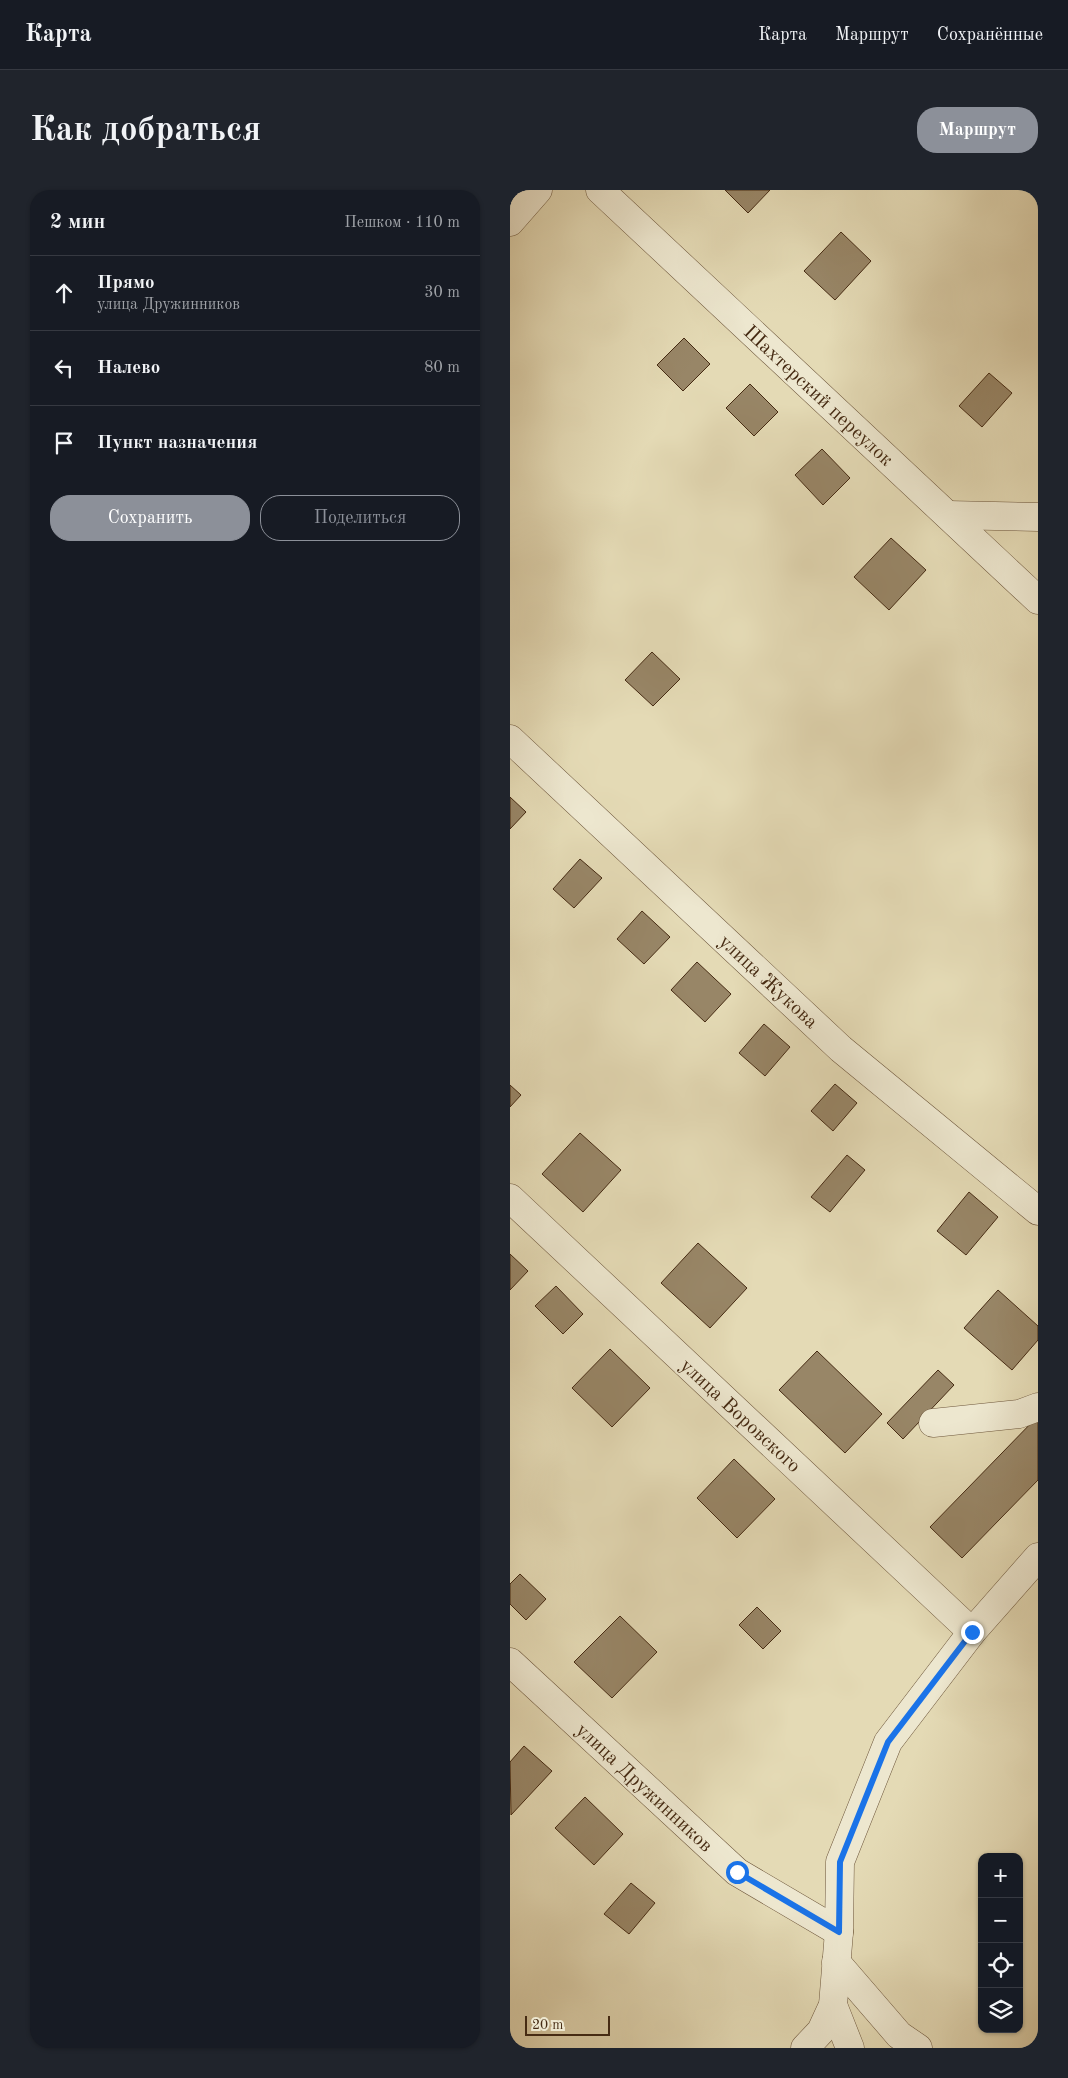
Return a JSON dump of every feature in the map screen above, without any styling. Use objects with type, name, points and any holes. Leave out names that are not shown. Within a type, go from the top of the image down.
[{"type":"street","points":[[510,222],[538,190]]},
{"type":"street","name":"Шахтерский переулок","points":[[600,190],[1038,600]]},
{"type":"street","points":[[948,515],[1038,517]]},
{"type":"street","name":"улица Жукова","points":[[510,739],[841,1049],[1038,1210]]},
{"type":"street","name":"улица Воровского","points":[[510,1198],[972,1632]]},
{"type":"street","points":[[933,1423],[1019,1414],[1038,1407]]},
{"type":"street","points":[[805,2048],[821,2031],[833,2005],[839,1932],[840,1862],[888,1742],[972,1632],[1038,1557]]},
{"type":"street","name":"улица Дружинников","points":[[510,1662],[737,1872],[839,1932]]},
{"type":"street","points":[[836,1962],[899,2035],[918,2048]]},
{"type":"street","points":[[833,2005],[850,2048]]},
{"type":"building","points":[[725,190],[770,190],[748,213]]},
{"type":"building","points":[[841,232],[871,261],[835,300],[804,271]]},
{"type":"building","points":[[684,338],[710,364],[683,391],[657,365]]},
{"type":"building","points":[[989,373],[1012,393],[982,427],[959,406]]},
{"type":"building","points":[[750,384],[778,412],[754,436],[726,408]]},
{"type":"building","points":[[822,449],[850,478],[823,505],[795,475]]},
{"type":"building","points":[[891,538],[926,570],[889,610],[854,577]]},
{"type":"building","points":[[652,652],[680,679],[653,706],[625,680]]},
{"type":"building","points":[[510,797],[526,812],[510,829]]},
{"type":"building","points":[[580,859],[602,878],[574,908],[553,889]]},
{"type":"building","points":[[642,911],[670,937],[644,964],[617,939]]},
{"type":"building","points":[[697,962],[731,994],[705,1022],[671,990]]},
{"type":"building","points":[[764,1024],[790,1047],[765,1076],[739,1053]]},
{"type":"building","points":[[835,1084],[857,1103],[833,1131],[811,1111]]},
{"type":"building","points":[[510,1085],[521,1095],[510,1107]]},
{"type":"building","points":[[580,1133],[621,1170],[583,1212],[542,1174]]},
{"type":"building","points":[[847,1155],[865,1170],[830,1212],[811,1197]]},
{"type":"building","points":[[969,1192],[998,1217],[966,1255],[937,1231]]},
{"type":"building","points":[[698,1243],[747,1288],[710,1328],[661,1283]]},
{"type":"building","points":[[510,1254],[528,1271],[510,1290]]},
{"type":"building","points":[[556,1286],[583,1314],[563,1334],[535,1306]]},
{"type":"building","points":[[998,1290],[1038,1326],[1038,1340],[1012,1370],[964,1328]]},
{"type":"building","points":[[610,1349],[650,1388],[612,1427],[572,1388]]},
{"type":"building","points":[[817,1351],[882,1414],[845,1453],[779,1390]]},
{"type":"building","points":[[938,1370],[954,1385],[903,1439],[887,1423]]},
{"type":"building","points":[[1038,1416],[1038,1480],[962,1558],[930,1527]]},
{"type":"building","points":[[734,1459],[775,1499],[737,1538],[697,1498]]},
{"type":"building","points":[[520,1574],[546,1599],[526,1620],[510,1604],[510,1584]]},
{"type":"building","points":[[757,1607],[781,1631],[763,1649],[739,1625]]},
{"type":"building","points":[[620,1616],[657,1652],[612,1698],[574,1662]]},
{"type":"building","points":[[524,1746],[552,1771],[511,1815],[510,1762]]},
{"type":"building","points":[[585,1797],[623,1834],[594,1865],[555,1828]]},
{"type":"building","points":[[631,1883],[655,1903],[629,1934],[604,1914]]},
{"type":"route","points":[[737,1872],[839,1932],[840,1862],[888,1742],[972,1632]]}]
